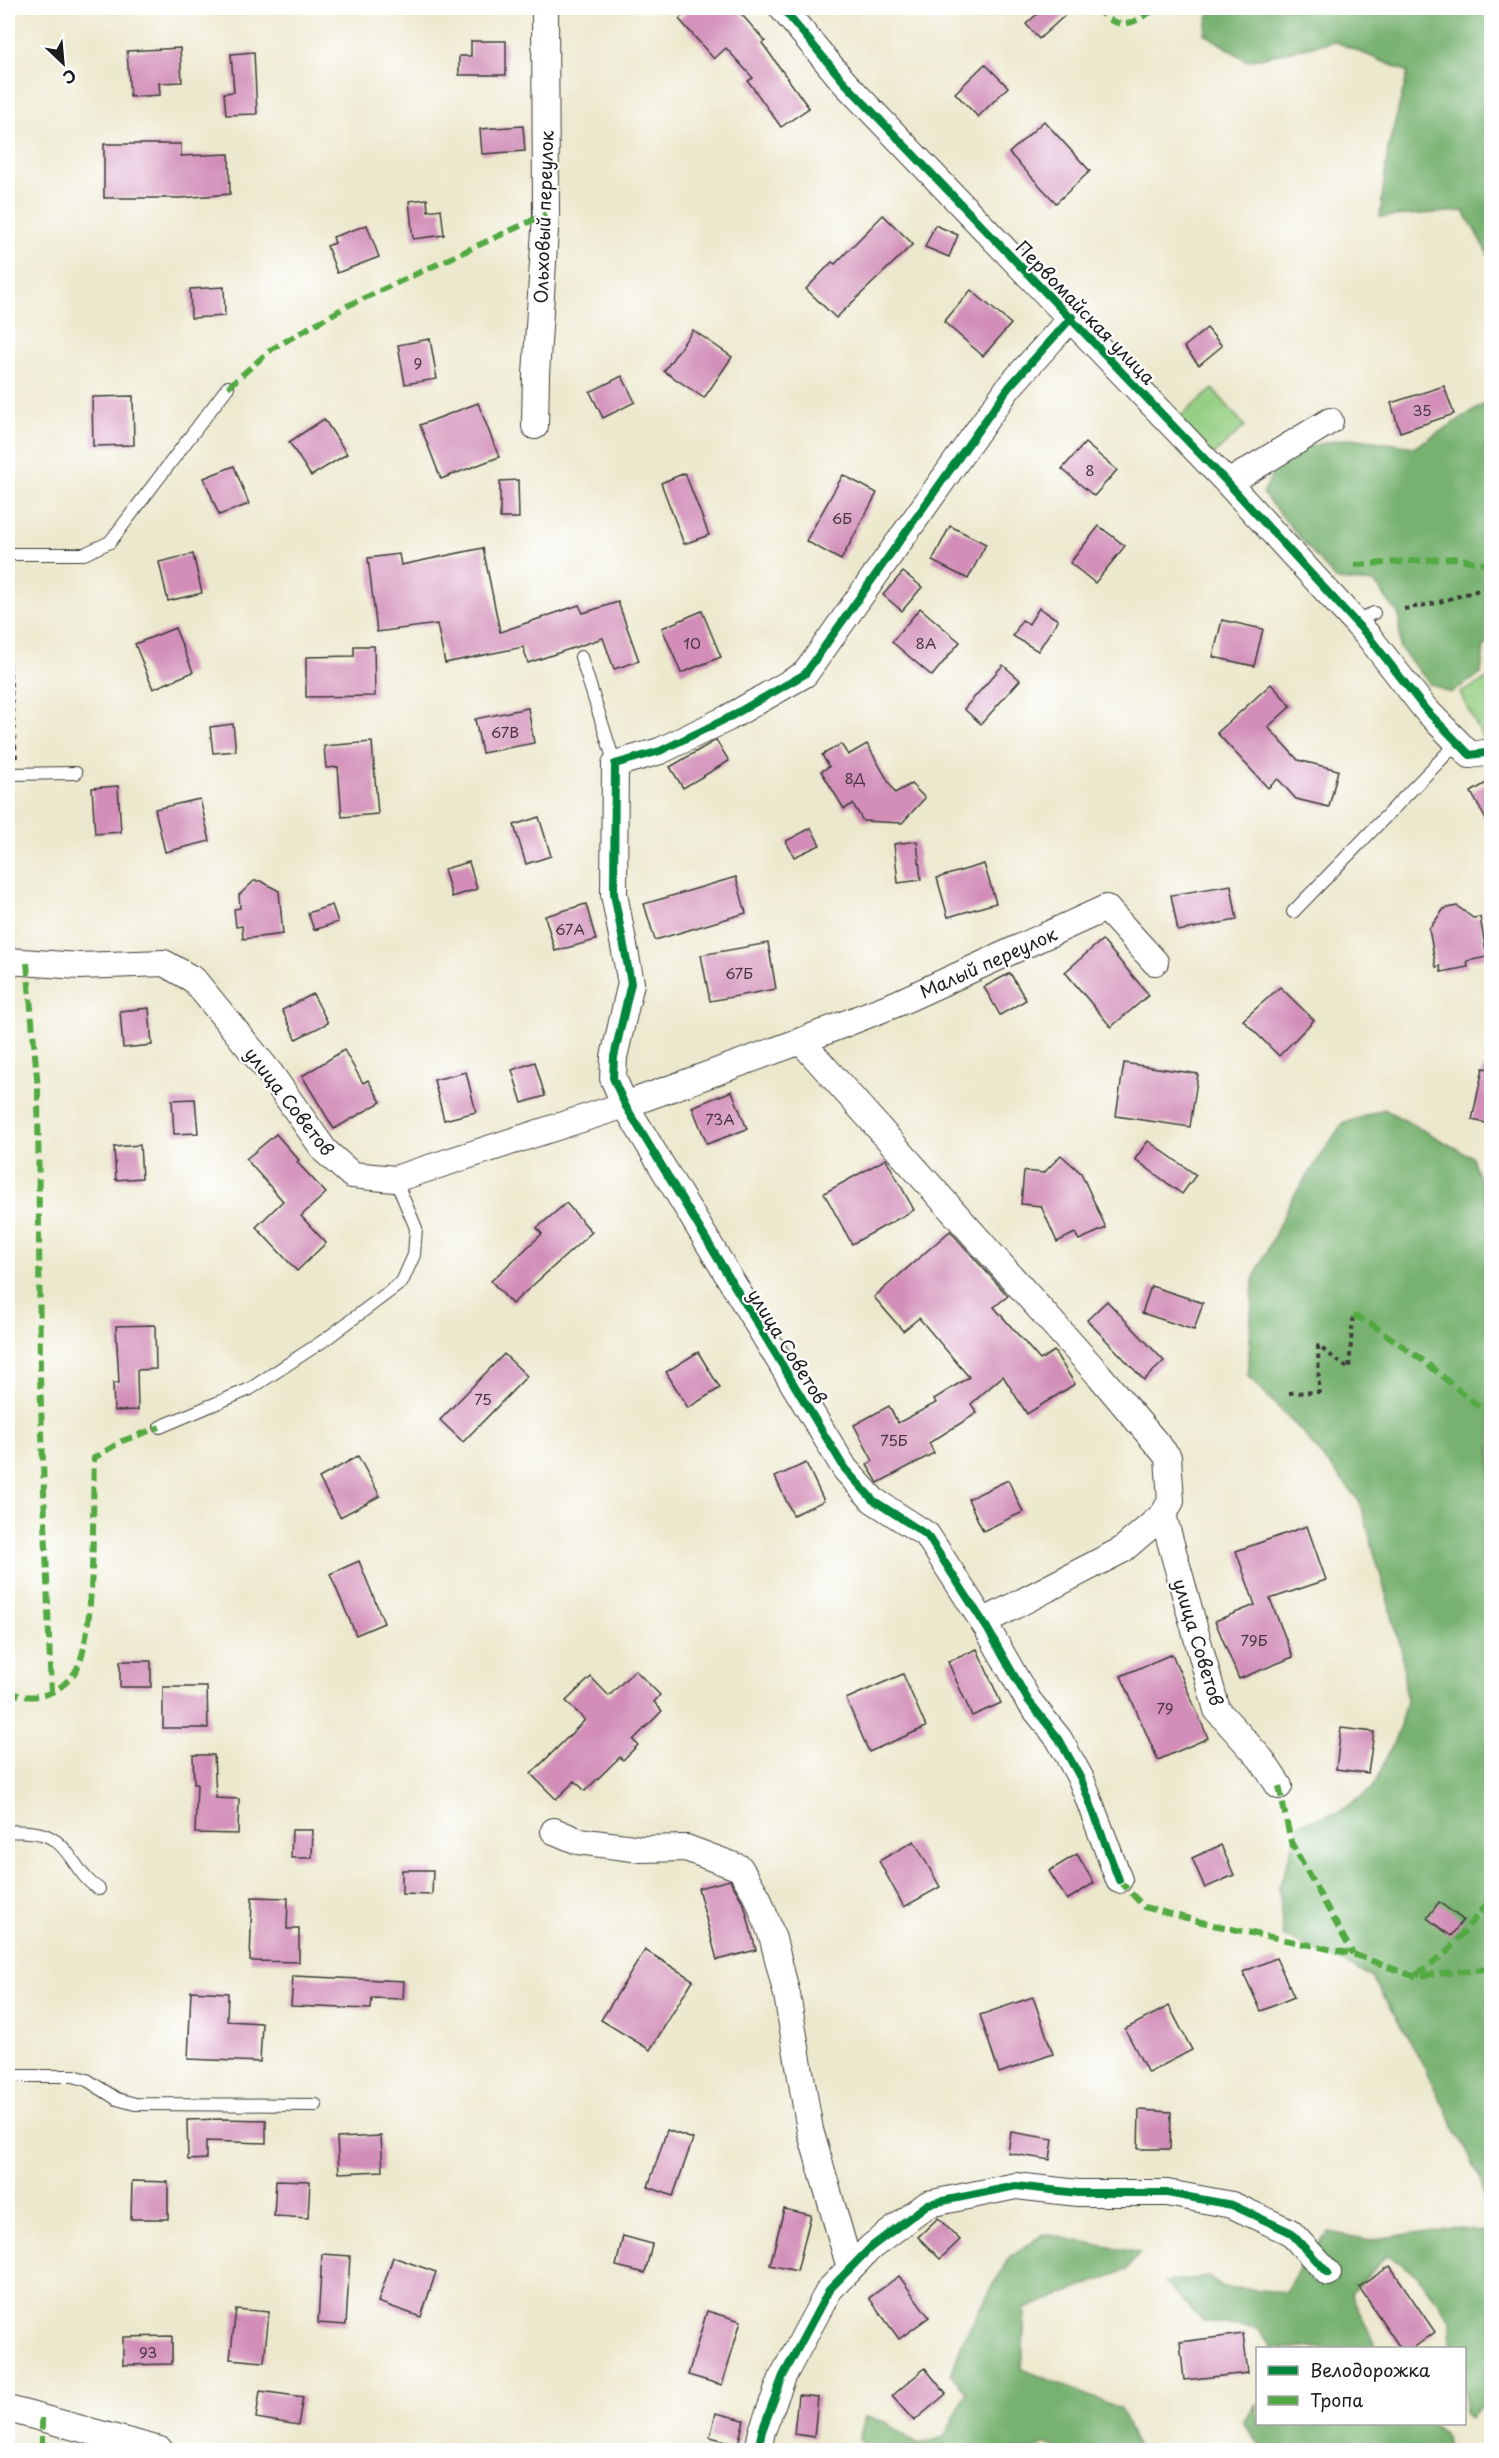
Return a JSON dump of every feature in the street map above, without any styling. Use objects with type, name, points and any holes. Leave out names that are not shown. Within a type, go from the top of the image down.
[{"type":"street","name":"Ольховый переулок","points":[[535,426],[546,214],[545,8]]},
{"type":"street","name":"Первомайская улица","points":[[793,12],[844,82],[1366,624],[1426,710],[1458,742]]},
{"type":"street","points":[[615,764],[660,751],[728,718],[805,674],[1009,387],[1072,317]]},
{"type":"street","points":[[1228,483],[1330,421]]},
{"type":"street","points":[[1458,742],[1470,755],[1491,752]]},
{"type":"street","name":"улица Советов","points":[[615,764],[614,894],[631,983],[614,1057],[613,1078],[624,1105],[845,1469],[873,1500],[927,1535],[983,1622],[1028,1700],[1059,1739],[1081,1779],[1119,1880]]},
{"type":"street","name":"Малый переулок","points":[[801,1041],[898,1003],[1106,908],[1155,962]]},
{"type":"street","name":"улица Советов","points":[[8,961],[79,966],[164,963],[194,980],[270,1073],[325,1151],[352,1175],[395,1179],[624,1105],[801,1041],[1091,1366],[1168,1457],[1171,1501],[1163,1515],[1217,1710],[1261,1759],[1278,1786]]},
{"type":"street","points":[[983,1622],[1122,1550],[1163,1515]]},
{"type":"street","points":[[554,1831],[578,1841],[641,1850],[686,1848],[740,1868],[758,1898],[773,1939],[788,1995],[810,2130],[850,2268]]},
{"type":"street","points":[[758,2451],[762,2431],[783,2376],[829,2290],[871,2247],[928,2204],[1016,2186],[1078,2193],[1167,2193],[1232,2205],[1290,2232],[1328,2273]]},
{"type":"street","points":[[8,2409],[160,2451]]},
{"type":"lane","points":[[8,554],[84,554],[110,542],[228,387]]},
{"type":"lane","points":[[581,657],[615,764]]},
{"type":"lane","points":[[1293,912],[1458,742]]},
{"type":"lane","points":[[12,775],[76,773]]},
{"type":"lane","points":[[160,1426],[250,1389],[326,1338],[402,1282],[414,1255],[416,1228],[395,1179]]},
{"type":"lane","points":[[8,1831],[42,1834],[58,1842],[70,1855],[88,1883],[99,1889]]},
{"type":"lane","points":[[8,2076],[74,2076],[87,2080],[117,2099],[135,2104],[316,2105]]},
{"type":"path","points":[[8,360],[11,247],[9,8]]},
{"type":"path","points":[[1404,609],[1437,603],[1491,586]]},
{"type":"path","points":[[8,646],[12,775],[8,861]]},
{"type":"path","points":[[1289,1393],[1318,1392],[1318,1346],[1349,1369],[1353,1316]]},
{"type":"green space","points":[[1210,8],[1491,8],[1491,260],[1464,211],[1380,217],[1388,149],[1408,72],[1334,41],[1247,61],[1205,34]]},
{"type":"green space","points":[[1213,389],[1245,426],[1211,457],[1178,418]]},
{"type":"green space","points":[[1491,400],[1492,643],[1484,646],[1481,674],[1450,693],[1430,684],[1400,648],[1399,615],[1375,583],[1336,580],[1263,494],[1282,451],[1351,438],[1415,447]]},
{"type":"green space","points":[[1491,677],[1491,739],[1485,743],[1460,693]]},
{"type":"green space","points":[[1384,1109],[1472,1157],[1491,1213],[1491,2399],[1470,2418],[1466,2415],[1466,2347],[1451,2347],[1451,2320],[1419,2277],[1388,2255],[1351,2293],[1376,2347],[1271,2347],[1258,2329],[1203,2321],[1164,2282],[1208,2277],[1222,2287],[1285,2292],[1310,2251],[1329,2232],[1370,2240],[1453,2227],[1487,2232],[1481,2179],[1413,2046],[1371,1976],[1283,1936],[1279,1887],[1300,1823],[1339,1812],[1373,1788],[1399,1729],[1406,1701],[1402,1651],[1360,1502],[1302,1432],[1248,1376],[1253,1280],[1291,1200],[1342,1124]]},
{"type":"green space","points":[[1043,2234],[1140,2253],[1126,2270],[1025,2309],[1022,2369],[1120,2408],[1138,2450],[1062,2450],[1046,2444],[1033,2450],[872,2450],[859,2439],[865,2417],[885,2422],[918,2445],[944,2437],[967,2392],[951,2375],[962,2342],[1008,2259]]},
{"type":"green space","points":[[1256,2405],[1256,2425],[1433,2425],[1445,2436],[1447,2450],[1264,2450],[1242,2422]]},
{"type":"building","points":[[692,8],[736,8],[765,41],[762,43],[809,108],[781,127],[748,81],[753,78],[726,48],[714,59],[679,19]]},
{"type":"building","points":[[1044,8],[1073,8],[1039,39],[1026,24]]},
{"type":"building","points":[[471,41],[506,41],[506,75],[459,75],[459,56],[471,56]]},
{"type":"building","points":[[180,48],[182,82],[159,83],[160,95],[130,97],[127,51]]},
{"type":"building","points":[[254,52],[257,114],[226,115],[224,93],[234,92],[231,54]]},
{"type":"building","points":[[985,64],[1008,87],[978,117],[955,93]]},
{"type":"building","points":[[1044,121],[1090,171],[1056,203],[1009,153]]},
{"type":"building","points":[[523,126],[525,151],[482,154],[480,129]]},
{"type":"building","points":[[104,144],[181,144],[181,156],[229,154],[230,194],[181,198],[104,198]]},
{"type":"building","points":[[427,199],[428,211],[441,209],[444,235],[413,239],[409,201]]},
{"type":"building","points":[[883,215],[913,244],[836,318],[806,289],[832,262],[835,264]]},
{"type":"building","points":[[367,225],[379,257],[337,273],[327,246],[335,243],[333,237]]},
{"type":"building","points":[[935,225],[958,235],[949,257],[925,247]]},
{"type":"building","points":[[224,287],[225,316],[191,318],[190,289]]},
{"type":"building","points":[[971,290],[1011,324],[983,356],[944,322]]},
{"type":"building","points":[[1207,328],[1222,346],[1199,365],[1184,347]]},
{"type":"building","points":[[693,330],[732,357],[704,398],[664,371]]},
{"type":"building","points":[[430,339],[437,379],[405,384],[398,345]]},
{"type":"building","points":[[622,376],[635,402],[603,418],[590,392]]},
{"type":"building","points":[[1444,386],[1454,414],[1400,432],[1391,403]]},
{"type":"building","points":[[133,396],[134,445],[93,446],[92,397]]},
{"type":"building","points":[[478,403],[499,457],[441,479],[420,425]]},
{"type":"building","points":[[324,419],[347,454],[311,476],[289,442]]},
{"type":"building","points":[[1085,443],[1117,470],[1094,496],[1062,469]]},
{"type":"building","points":[[234,466],[249,504],[219,515],[204,478]]},
{"type":"building","points":[[685,473],[709,535],[684,544],[661,483]]},
{"type":"building","points":[[843,475],[877,493],[841,560],[806,541]]},
{"type":"building","points":[[518,480],[519,518],[500,518],[500,481]]},
{"type":"building","points":[[950,526],[986,544],[968,579],[932,561]]},
{"type":"building","points":[[1099,526],[1125,546],[1095,583],[1070,563]]},
{"type":"building","points":[[483,548],[500,632],[579,605],[583,613],[618,602],[639,661],[614,669],[603,638],[528,663],[523,647],[445,663],[437,624],[377,632],[368,558],[399,554],[401,565]]},
{"type":"building","points":[[193,554],[202,593],[168,601],[159,562]]},
{"type":"building","points":[[903,572],[922,587],[902,611],[883,595]]},
{"type":"building","points":[[920,608],[960,642],[932,676],[892,642]]},
{"type":"building","points":[[1039,608],[1058,620],[1038,651],[1013,636],[1022,620],[1029,624]]},
{"type":"building","points":[[702,611],[721,657],[681,673],[662,628]]},
{"type":"building","points":[[1222,620],[1263,629],[1254,666],[1213,657]]},
{"type":"building","points":[[175,628],[193,672],[153,689],[135,644]]},
{"type":"building","points":[[354,646],[374,646],[375,696],[306,697],[306,657],[354,656]]},
{"type":"building","points":[[1003,665],[1020,680],[981,724],[964,709]]},
{"type":"building","points":[[1271,684],[1291,706],[1268,727],[1298,760],[1338,770],[1329,807],[1296,799],[1278,779],[1268,788],[1217,733]]},
{"type":"building","points":[[528,708],[534,743],[482,753],[475,719]]},
{"type":"building","points":[[233,724],[236,751],[213,753],[210,727]]},
{"type":"building","points":[[716,740],[729,761],[683,788],[670,767]]},
{"type":"building","points":[[372,742],[378,814],[342,817],[338,767],[326,768],[324,746]]},
{"type":"building","points":[[841,744],[848,755],[867,744],[895,793],[911,784],[925,798],[902,823],[863,821],[853,804],[844,809],[821,771],[829,767],[822,755]]},
{"type":"building","points":[[1491,780],[1491,829],[1471,792]]},
{"type":"building","points":[[118,786],[121,832],[95,834],[92,788]]},
{"type":"building","points":[[200,799],[210,841],[165,852],[155,809]]},
{"type":"building","points":[[539,817],[551,856],[526,864],[514,825]]},
{"type":"building","points":[[811,828],[820,845],[794,857],[786,841]]},
{"type":"building","points":[[917,841],[921,880],[898,883],[894,844]]},
{"type":"building","points":[[469,862],[477,889],[452,897],[444,869]]},
{"type":"building","points":[[984,864],[996,903],[948,917],[937,878]]},
{"type":"building","points":[[736,877],[746,913],[655,940],[644,904]]},
{"type":"building","points":[[254,881],[261,881],[279,891],[283,934],[243,939],[242,926],[236,927],[234,909],[240,908],[239,895]]},
{"type":"building","points":[[1231,885],[1237,920],[1178,931],[1171,895]]},
{"type":"building","points":[[586,904],[596,940],[555,951],[545,916]]},
{"type":"building","points":[[332,905],[338,922],[314,930],[308,913]]},
{"type":"building","points":[[1457,906],[1473,918],[1480,917],[1487,957],[1467,961],[1468,967],[1441,972],[1440,966],[1436,967],[1429,929],[1444,909]]},
{"type":"building","points":[[1102,940],[1149,995],[1111,1027],[1065,972]]},
{"type":"building","points":[[768,943],[776,989],[710,1001],[701,955]]},
{"type":"building","points":[[1010,973],[1026,1000],[1000,1015],[984,987]]},
{"type":"building","points":[[1280,987],[1314,1020],[1279,1056],[1243,1020]]},
{"type":"building","points":[[313,994],[328,1023],[296,1039],[282,1010]]},
{"type":"building","points":[[149,1008],[152,1045],[123,1048],[120,1011]]},
{"type":"building","points":[[344,1050],[363,1083],[368,1080],[381,1102],[334,1129],[302,1076]]},
{"type":"building","points":[[535,1062],[545,1096],[522,1103],[512,1070]]},
{"type":"building","points":[[1124,1063],[1198,1074],[1190,1127],[1116,1116]]},
{"type":"building","points":[[1483,1068],[1491,1069],[1491,1124],[1472,1120]]},
{"type":"building","points":[[466,1072],[476,1112],[444,1120],[434,1080]]},
{"type":"building","points":[[732,1091],[747,1129],[707,1144],[692,1107]]},
{"type":"building","points":[[195,1099],[198,1133],[174,1134],[172,1100]]},
{"type":"building","points":[[276,1134],[299,1160],[297,1162],[326,1193],[301,1216],[326,1243],[297,1271],[256,1227],[283,1201],[246,1159]]},
{"type":"building","points":[[1148,1141],[1196,1175],[1182,1194],[1135,1159]]},
{"type":"building","points":[[140,1145],[142,1178],[116,1180],[114,1147]]},
{"type":"building","points":[[1061,1155],[1081,1173],[1106,1228],[1079,1240],[1075,1233],[1057,1242],[1041,1206],[1021,1204],[1024,1171],[1044,1173]]},
{"type":"building","points":[[886,1159],[914,1210],[852,1244],[824,1193]]},
{"type":"building","points":[[566,1203],[592,1232],[512,1304],[491,1281],[542,1234],[537,1228]]},
{"type":"building","points":[[950,1231],[1008,1296],[994,1307],[1040,1360],[1054,1351],[1075,1384],[1027,1414],[1003,1376],[971,1404],[977,1413],[929,1443],[934,1453],[878,1483],[867,1465],[873,1461],[854,1425],[889,1406],[898,1423],[936,1403],[934,1399],[969,1377],[919,1318],[903,1331],[874,1297]]},
{"type":"building","points":[[1151,1286],[1203,1303],[1194,1330],[1142,1313]]},
{"type":"building","points":[[1107,1301],[1164,1361],[1144,1380],[1087,1320]]},
{"type":"building","points":[[155,1325],[156,1369],[137,1370],[138,1410],[114,1411],[113,1383],[119,1383],[116,1326]]},
{"type":"building","points":[[698,1352],[720,1388],[688,1408],[666,1372]]},
{"type":"building","points":[[504,1354],[527,1376],[463,1442],[440,1420]]},
{"type":"building","points":[[358,1456],[380,1496],[340,1517],[319,1478]]},
{"type":"building","points":[[806,1463],[824,1501],[793,1515],[775,1477]]},
{"type":"building","points":[[1008,1480],[1023,1512],[983,1531],[968,1499]]},
{"type":"building","points":[[1307,1526],[1326,1580],[1270,1599],[1293,1657],[1239,1679],[1215,1621],[1255,1605],[1236,1551]]},
{"type":"building","points":[[359,1561],[384,1623],[356,1635],[330,1574]]},
{"type":"building","points":[[977,1649],[1001,1703],[972,1716],[948,1662]]},
{"type":"building","points":[[1172,1654],[1208,1738],[1158,1760],[1121,1676]]},
{"type":"building","points":[[120,1661],[151,1661],[151,1687],[120,1687]]},
{"type":"building","points":[[635,1670],[660,1695],[654,1702],[662,1711],[633,1740],[638,1745],[623,1760],[620,1757],[585,1791],[575,1781],[556,1799],[531,1774],[585,1720],[566,1701],[591,1677],[609,1696]]},
{"type":"building","points":[[903,1674],[926,1727],[869,1752],[846,1699]]},
{"type":"building","points":[[163,1687],[207,1687],[208,1728],[163,1728]]},
{"type":"building","points":[[1341,1728],[1374,1732],[1368,1773],[1336,1769]]},
{"type":"building","points":[[193,1755],[214,1755],[216,1798],[239,1799],[238,1834],[195,1833],[197,1784],[194,1784]]},
{"type":"building","points":[[292,1830],[313,1830],[312,1858],[291,1858]]},
{"type":"building","points":[[914,1841],[940,1887],[904,1907],[879,1861]]},
{"type":"building","points":[[1221,1845],[1234,1875],[1205,1888],[1192,1858]]},
{"type":"building","points":[[1077,1854],[1094,1883],[1067,1900],[1049,1871]]},
{"type":"building","points":[[402,1870],[433,1870],[432,1895],[402,1894]]},
{"type":"building","points":[[730,1880],[744,1904],[756,1950],[717,1960],[698,1888]]},
{"type":"building","points":[[252,1897],[288,1898],[287,1929],[299,1929],[299,1962],[250,1961]]},
{"type":"building","points":[[1439,1902],[1463,1920],[1451,1936],[1427,1918]]},
{"type":"building","points":[[645,1950],[693,1980],[650,2050],[601,2020]]},
{"type":"building","points":[[1276,1958],[1294,1997],[1261,2011],[1243,1972]]},
{"type":"building","points":[[293,1976],[404,1981],[403,1999],[372,1998],[371,2009],[291,2006]]},
{"type":"building","points":[[191,1991],[228,1993],[227,2021],[262,2023],[260,2062],[188,2059]]},
{"type":"building","points":[[1033,1997],[1053,2054],[999,2073],[980,2015]]},
{"type":"building","points":[[1169,2006],[1192,2050],[1148,2073],[1125,2029]]},
{"type":"building","points":[[1139,2110],[1171,2112],[1170,2149],[1138,2149]]},
{"type":"building","points":[[187,2120],[266,2120],[266,2143],[206,2141],[206,2159],[188,2160]]},
{"type":"building","points":[[667,2130],[693,2139],[673,2196],[648,2187]]},
{"type":"building","points":[[1011,2132],[1053,2139],[1050,2160],[1008,2153]]},
{"type":"building","points":[[381,2136],[383,2171],[339,2173],[337,2138]]},
{"type":"building","points":[[276,2180],[310,2181],[308,2218],[274,2216]]},
{"type":"building","points":[[132,2181],[168,2182],[168,2219],[131,2219]]},
{"type":"building","points":[[784,2209],[811,2215],[797,2271],[770,2265]]},
{"type":"building","points":[[938,2218],[960,2240],[940,2259],[918,2237]]},
{"type":"building","points":[[623,2236],[652,2244],[645,2273],[616,2266]]},
{"type":"building","points":[[322,2254],[350,2256],[346,2325],[318,2323]]},
{"type":"building","points":[[393,2257],[436,2272],[421,2317],[378,2302]]},
{"type":"building","points":[[1390,2266],[1435,2332],[1415,2347],[1400,2347],[1359,2287]]},
{"type":"building","points":[[899,2276],[929,2317],[899,2339],[869,2298]]},
{"type":"building","points":[[236,2309],[269,2312],[264,2362],[230,2359]]},
{"type":"building","points":[[707,2311],[741,2321],[722,2385],[688,2375]]},
{"type":"building","points":[[1243,2334],[1248,2373],[1184,2380],[1180,2342]]},
{"type":"building","points":[[172,2336],[172,2364],[123,2365],[123,2337]]},
{"type":"building","points":[[925,2368],[946,2394],[914,2421],[892,2396]]},
{"type":"building","points":[[260,2391],[303,2397],[298,2425],[256,2418]]},
{"type":"building","points":[[798,2395],[818,2397],[814,2437],[794,2434]]},
{"type":"building","points":[[716,2413],[744,2420],[738,2444],[710,2437]]},
{"type":"marked path","points":[[1095,8],[1111,21],[1125,24],[1157,8]]},
{"type":"marked path","points":[[228,387],[272,349],[347,306],[546,214]]},
{"type":"marked path","points":[[1355,565],[1457,558],[1492,566]]},
{"type":"marked path","points":[[27,963],[38,1089],[40,1376],[51,1695]]},
{"type":"marked path","points":[[1353,1316],[1367,1321],[1425,1362],[1485,1412],[1492,1426]]},
{"type":"marked path","points":[[8,1691],[17,1695],[45,1695],[69,1680],[75,1672],[82,1655],[90,1601],[94,1458],[122,1441],[160,1427]]},
{"type":"marked path","points":[[1279,1786],[1291,1842],[1353,1954]]},
{"type":"marked path","points":[[1119,1880],[1144,1907],[1213,1925],[1353,1954],[1413,1976],[1486,1969],[1492,1973]]},
{"type":"marked path","points":[[1416,1975],[1447,1952],[1492,1898]]},
{"type":"marked path","points":[[42,2418],[42,2450]]},
{"type":"cycle path","points":[[782,8],[844,82],[1225,480],[1369,637],[1426,710],[1470,755],[1492,752]]},
{"type":"cycle path","points":[[1072,317],[1009,387],[805,674],[728,718],[660,751],[615,764],[614,894],[631,983],[614,1057],[613,1078],[625,1105],[845,1469],[873,1500],[927,1535],[987,1628],[1028,1700],[1059,1739],[1081,1779],[1119,1880]]},
{"type":"cycle path","points":[[758,2450],[762,2431],[783,2376],[829,2290],[871,2247],[928,2204],[1016,2186],[1078,2193],[1167,2193],[1232,2205],[1290,2232],[1328,2273]]}]
